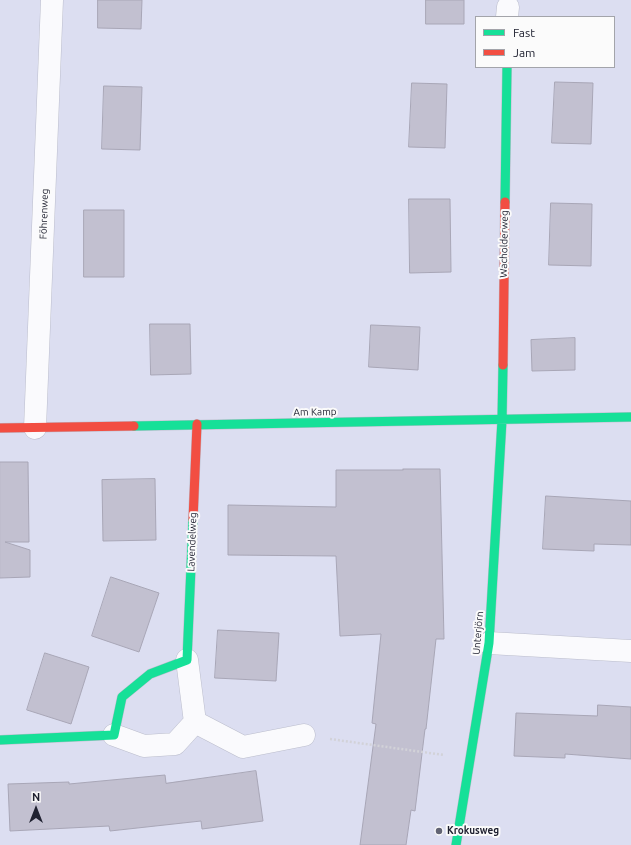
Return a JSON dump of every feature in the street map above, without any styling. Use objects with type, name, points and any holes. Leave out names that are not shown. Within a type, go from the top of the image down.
[{"type":"street","name":"Föhrenweg","points":[[36,428],[52,0]]},
{"type":"street","name":"Wacholderweg","points":[[502,420],[507,68]]},
{"type":"street","name":"Am Kamp","points":[[0,428],[631,418]]},
{"type":"street","name":"Unterjörn","points":[[456,845],[489,643],[502,420]]},
{"type":"street","name":"Lavendelweg","points":[[195,722],[187,660],[196,424]]},
{"type":"street","points":[[489,643],[631,651]]},
{"type":"street","points":[[114,735],[122,697],[150,674],[187,660]]},
{"type":"street","points":[[0,740],[114,735],[144,746],[175,744],[195,722],[243,747],[304,735]]},
{"type":"path","points":[[304,735],[469,758]]},
{"type":"building","points":[[98,0],[142,0],[141,29],[98,28]]},
{"type":"building","points":[[426,0],[464,0],[464,24],[426,24]]},
{"type":"building","points":[[555,82],[593,83],[591,144],[552,143]]},
{"type":"building","points":[[412,83],[447,84],[445,148],[409,147]]},
{"type":"building","points":[[104,86],[142,87],[140,150],[102,149]]},
{"type":"building","points":[[409,199],[450,199],[451,272],[410,273]]},
{"type":"building","points":[[551,203],[592,204],[591,266],[549,265]]},
{"type":"building","points":[[84,210],[124,210],[124,277],[84,277]]},
{"type":"building","points":[[150,324],[190,324],[191,374],[151,375]]},
{"type":"building","points":[[371,325],[420,327],[418,370],[369,367]]},
{"type":"building","points":[[575,338],[575,370],[532,371],[531,340]]},
{"type":"building","points":[[0,462],[28,462],[29,542],[5,542],[30,550],[30,577],[0,578]]},
{"type":"building","points":[[440,469],[444,639],[436,639],[415,811],[411,810],[406,845],[360,845],[376,724],[372,723],[381,634],[340,636],[336,556],[228,555],[228,505],[336,507],[336,470]]},
{"type":"building","points":[[155,479],[156,540],[103,541],[102,480]]},
{"type":"building","points":[[546,496],[631,501],[631,545],[594,544],[594,551],[543,549]]},
{"type":"building","points":[[111,577],[159,593],[139,652],[92,636]]},
{"type":"building","points":[[218,630],[279,633],[276,681],[215,678]]},
{"type":"building","points":[[45,653],[89,667],[71,724],[27,710]]},
{"type":"building","points":[[598,705],[631,707],[631,759],[565,754],[565,758],[514,756],[516,713],[597,716]]},
{"type":"building","points":[[256,771],[263,821],[202,829],[201,821],[110,831],[109,826],[10,831],[8,784],[69,782],[69,784],[165,775],[166,783]]},
{"type":"traffic: fast","points":[[505,202],[507,68]]},
{"type":"traffic: fast","points":[[456,845],[489,643],[502,420],[503,365]]},
{"type":"traffic: fast","points":[[134,426],[631,417]]},
{"type":"traffic: fast","points":[[0,740],[114,735],[122,697],[150,674],[187,660],[193,520]]},
{"type":"traffic: jam","points":[[503,365],[505,202]]},
{"type":"traffic: jam","points":[[193,520],[197,424]]},
{"type":"traffic: jam","points":[[0,428],[134,426]]},
{"type":"place","name":"Krokusweg","points":[[439,831]]}]
